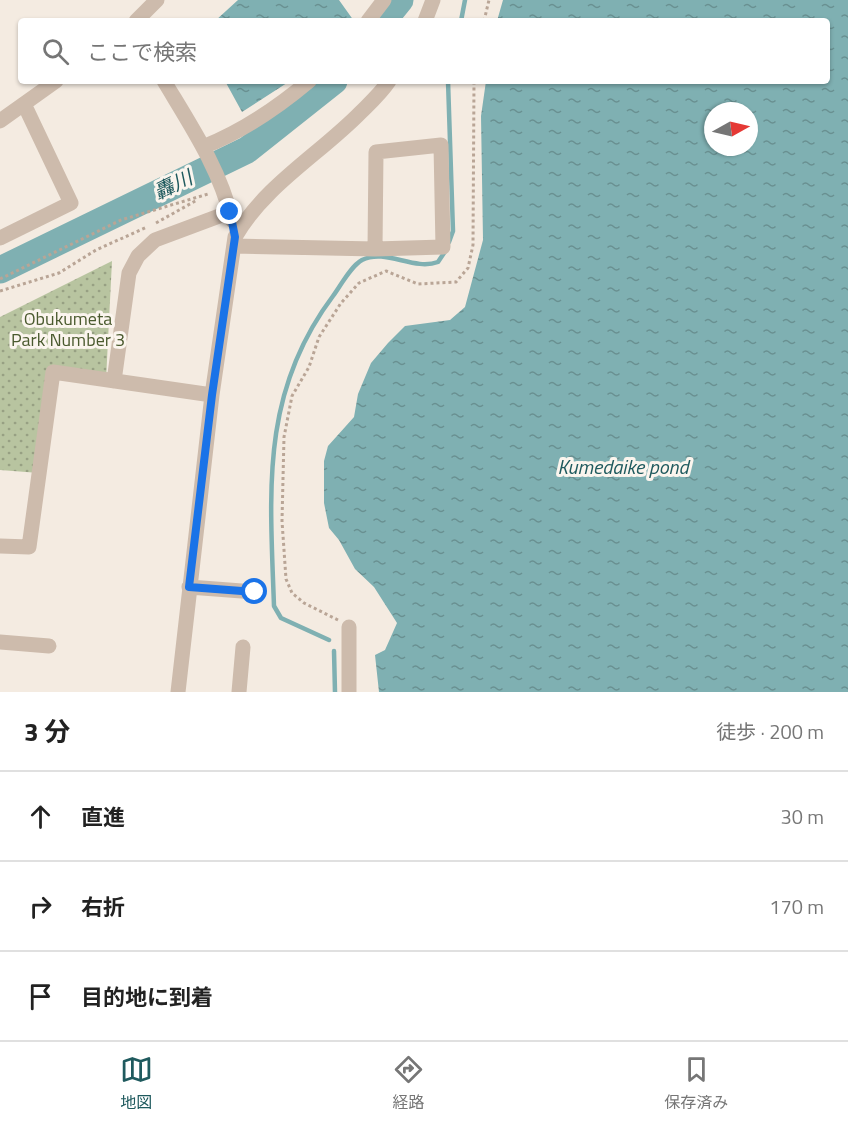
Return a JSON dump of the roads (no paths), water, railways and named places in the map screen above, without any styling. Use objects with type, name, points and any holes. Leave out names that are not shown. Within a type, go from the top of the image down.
[{"type":"street","points":[[139,18],[158,0]]},
{"type":"street","points":[[370,18],[384,0]]},
{"type":"street","points":[[426,18],[433,0]]},
{"type":"street","points":[[0,121],[52,84]]},
{"type":"street","points":[[166,84],[221,182],[230,212],[234,242],[212,395],[178,692]]},
{"type":"street","points":[[203,147],[234,135],[288,99],[306,84]]},
{"type":"street","points":[[234,242],[273,189],[347,126],[386,84]]},
{"type":"street","points":[[0,238],[71,203],[24,104]]},
{"type":"street","points":[[234,242],[375,249],[443,247],[441,145],[376,152],[375,249]]},
{"type":"street","points":[[114,381],[129,273],[138,256],[155,240],[230,212]]},
{"type":"street","points":[[0,546],[29,547],[53,372],[212,395]]},
{"type":"street","points":[[189,587],[255,592]]},
{"type":"street","points":[[349,627],[349,692]]},
{"type":"street","points":[[0,642],[49,646]]},
{"type":"street","points":[[239,692],[243,646]]},
{"type":"water","points":[[238,0],[339,0],[352,18],[218,18]]},
{"type":"water","name":"Kumedaike pond","points":[[503,0],[848,0],[848,692],[379,692],[375,655],[385,650],[397,623],[374,587],[355,569],[339,540],[329,528],[324,503],[324,461],[328,446],[354,417],[358,394],[371,363],[388,343],[405,326],[450,320],[465,307],[483,240],[481,116],[486,84],[830,84],[830,18],[498,18]]},
{"type":"water","points":[[227,84],[285,84],[242,112]]},
{"type":"waterway","name":"轟川","points":[[385,18],[400,0]]},
{"type":"waterway","points":[[462,18],[465,0]]},
{"type":"waterway","name":"轟川","points":[[0,270],[247,150],[330,84]]},
{"type":"waterway","points":[[448,84],[453,231],[449,242]]},
{"type":"waterway","points":[[329,640],[281,618],[274,606],[272,483],[281,406],[292,369],[309,332],[346,276],[358,263],[371,257],[380,257],[429,264],[438,262],[446,250]]},
{"type":"waterway","points":[[334,651],[335,692]]},
{"type":"park label","name":"Obukumeta Park Number 3","points":[[68,329]]}]
